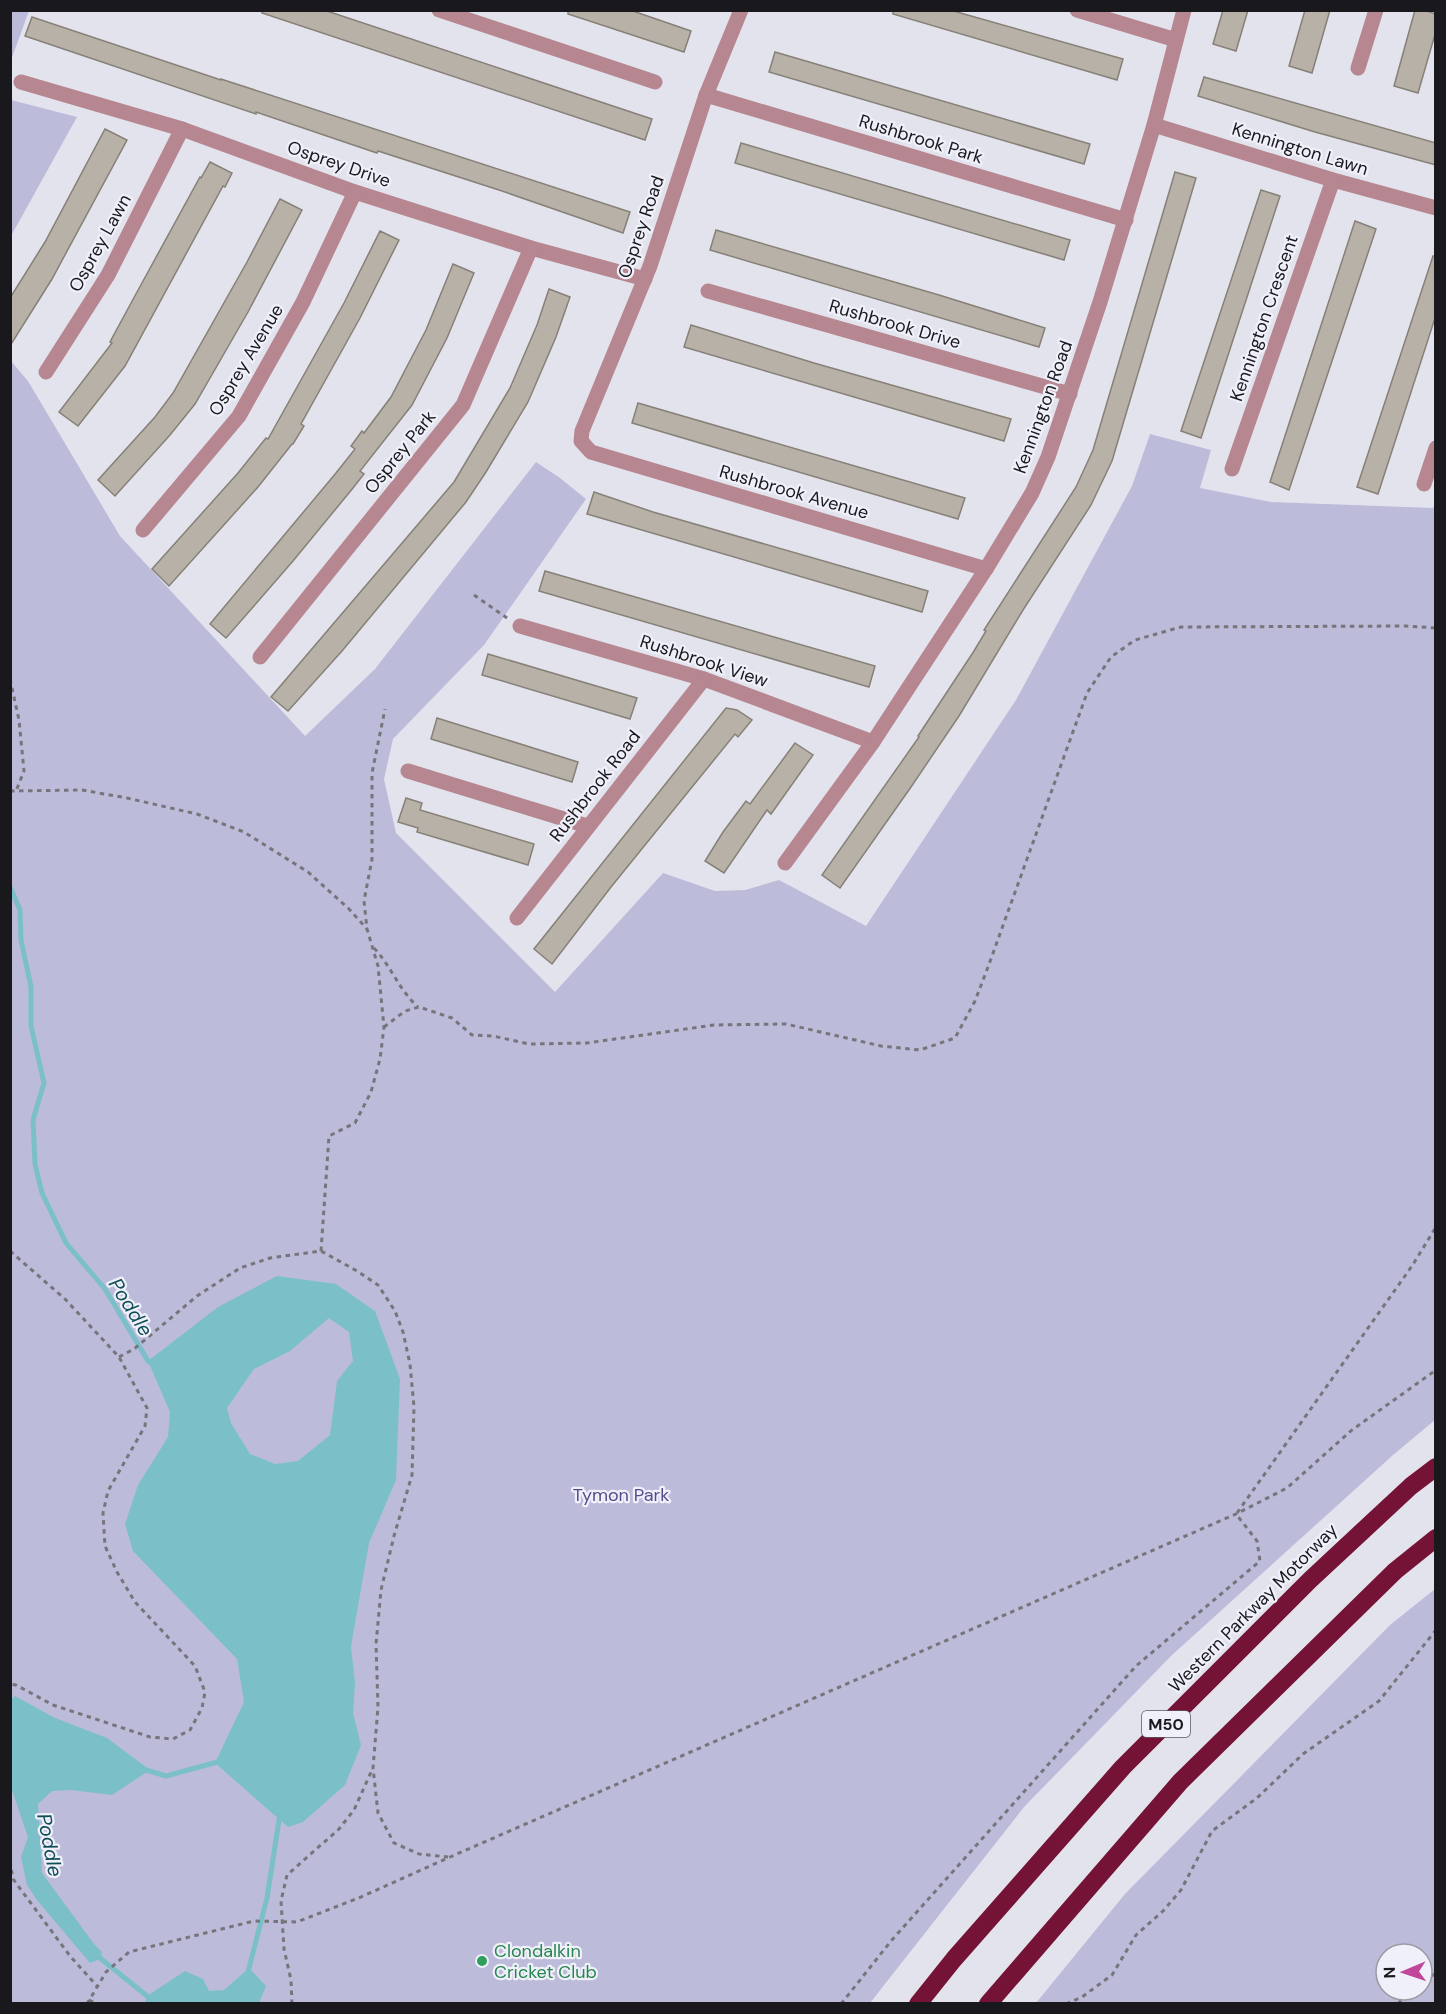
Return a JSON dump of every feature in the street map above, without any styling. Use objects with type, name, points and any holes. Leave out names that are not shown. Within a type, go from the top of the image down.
[{"type":"highway","name":"Western Parkway Motorway","points":[[918,2004],[954,1959],[1123,1767],[1310,1580],[1411,1486],[1436,1467]]},
{"type":"highway","name":"M50","points":[[988,2004],[1180,1782],[1395,1571],[1436,1538]]},
{"type":"street","points":[[439,10],[655,82]]},
{"type":"street","name":"Osprey Road","points":[[591,452],[581,441],[582,432],[645,279],[706,95],[741,10]]},
{"type":"street","points":[[1077,10],[1176,40]]},
{"type":"street","name":"Kennington Road","points":[[785,863],[873,742],[986,569],[1032,493],[1048,457],[1070,394],[1126,220],[1184,10]]},
{"type":"street","points":[[1358,68],[1376,10]]},
{"type":"street","name":"Osprey Drive","points":[[21,82],[182,129],[355,192],[531,248],[645,279]]},
{"type":"street","name":"Rushbrook Park","points":[[706,95],[1126,220]]},
{"type":"street","name":"Kennington Lawn","points":[[1154,125],[1333,180],[1436,208]]},
{"type":"street","name":"Osprey Lawn","points":[[46,372],[108,275],[182,129]]},
{"type":"street","name":"Kennington Crescent","points":[[1232,469],[1333,180]]},
{"type":"street","name":"Osprey Avenue","points":[[142,530],[239,416],[303,302],[355,192]]},
{"type":"street","name":"Osprey Park","points":[[261,657],[463,405],[531,248]]},
{"type":"street","name":"Rushbrook Drive","points":[[708,291],[1070,394]]},
{"type":"street","points":[[1424,484],[1436,448]]},
{"type":"street","name":"Rushbrook Avenue","points":[[591,452],[986,569]]},
{"type":"street","name":"Rushbrook View","points":[[514,622],[704,679],[873,742]]},
{"type":"street","name":"Rushbrook Road","points":[[517,918],[704,679]]},
{"type":"street","points":[[408,771],[587,826]]},
{"type":"path","points":[[474,596],[514,622]]},
{"type":"path","points":[[373,946],[383,957],[408,998],[419,1007],[452,1018],[472,1035],[493,1036],[529,1044],[587,1043],[714,1025],[786,1024],[880,1047],[920,1050],[955,1038],[975,1000],[1087,693],[1111,657],[1134,640],[1181,627],[1406,626],[1436,628]]},
{"type":"path","points":[[10,679],[19,720],[24,771],[16,791]]},
{"type":"path","points":[[321,1251],[329,1136],[355,1123],[371,1092],[380,1059],[384,1027],[378,966],[367,929],[364,901],[372,859],[372,773],[385,710]]},
{"type":"path","points":[[10,791],[82,790],[196,814],[244,832],[308,872],[349,909],[367,929]]},
{"type":"path","points":[[384,1027],[405,1011],[419,1007]]},
{"type":"path","points":[[1236,1514],[1412,1266],[1436,1227]]},
{"type":"path","points":[[10,1251],[65,1299],[119,1357],[147,1408],[145,1426],[108,1491],[104,1513],[105,1546],[135,1602],[195,1666],[205,1692],[202,1708],[190,1730],[173,1738],[150,1737],[53,1705],[10,1684]]},
{"type":"path","points":[[119,1357],[134,1349],[197,1296],[240,1268],[270,1258],[321,1251],[378,1285],[395,1311],[403,1332],[414,1407],[412,1475],[381,1590],[376,1644],[378,1707],[373,1768],[378,1813],[394,1843],[419,1854],[450,1857]]},
{"type":"path","points":[[97,2004],[88,2002],[97,1986],[106,1972],[129,1952],[254,1921],[297,1922],[361,1897],[1236,1514],[1287,1488],[1352,1430],[1436,1370]]},
{"type":"path","points":[[841,2004],[891,1941],[1136,1666],[1260,1561],[1257,1540],[1236,1514]]},
{"type":"path","points":[[1066,2004],[1082,1997],[1112,1975],[1136,1935],[1163,1911],[1181,1890],[1212,1831],[1257,1798],[1303,1754],[1378,1701],[1436,1630]]},
{"type":"path","points":[[292,2004],[291,1980],[284,1949],[281,1901],[287,1875],[339,1829],[354,1810],[373,1768]]},
{"type":"path","points":[[10,1860],[14,1879],[70,1956],[97,1986]]},
{"type":"green space","points":[[10,11],[29,11],[11,60]]},
{"type":"green space","points":[[10,100],[77,117],[11,236]]},
{"type":"green space","name":"Tymon Park","points":[[10,360],[28,381],[120,536],[305,736],[375,669],[536,462],[586,499],[484,645],[393,739],[384,779],[396,833],[555,992],[663,873],[715,891],[745,890],[779,880],[866,926],[1016,700],[1132,486],[1150,434],[1211,450],[1200,488],[1271,502],[1433,508],[1435,503],[1435,1420],[1393,1455],[1171,1656],[1024,1807],[870,2003],[11,2003]]},
{"type":"green space","points":[[1435,1589],[1435,2003],[1036,2003],[1125,1894],[1390,1625]]},
{"type":"shaded area","points":[[277,1276],[336,1284],[375,1311],[400,1379],[396,1480],[369,1543],[351,1646],[355,1684],[353,1713],[361,1745],[345,1785],[303,1822],[288,1827],[215,1763],[244,1702],[237,1659],[133,1551],[125,1524],[138,1485],[168,1437],[170,1412],[148,1361],[218,1307]],"holes":[[[329,1318],[349,1332],[353,1361],[337,1381],[330,1435],[298,1461],[275,1464],[250,1454],[231,1423],[227,1408],[254,1369],[290,1351]]]},
{"type":"shaded area","points":[[15,1696],[55,1718],[107,1738],[150,1770],[112,1795],[71,1790],[52,1791],[38,1804],[42,1873],[102,1952],[100,1959],[90,1963],[27,1885],[21,1857],[28,1837],[11,1787],[10,1700]]},
{"type":"shaded area","points":[[249,1968],[266,1986],[259,2003],[145,2003],[147,1996],[185,1971],[203,1979],[209,1991],[224,1990]]},
{"type":"building","points":[[262,10],[324,10],[652,119],[645,140],[262,13]]},
{"type":"building","points":[[568,10],[630,10],[691,31],[684,52],[568,14]]},
{"type":"building","points":[[893,10],[950,10],[1123,59],[1117,80],[893,14]]},
{"type":"building","points":[[1223,10],[1248,10],[1236,51],[1213,44]]},
{"type":"building","points":[[1305,10],[1330,10],[1312,73],[1289,66]]},
{"type":"building","points":[[1415,10],[1436,14],[1436,31],[1418,93],[1394,86]]},
{"type":"building","points":[[32,17],[630,212],[623,233],[499,190],[378,151],[377,153],[256,112],[256,114],[25,36]]},
{"type":"building","points":[[775,52],[1090,144],[1084,164],[769,72]]},
{"type":"building","points":[[1204,77],[1436,143],[1436,165],[1315,132],[1198,96]]},
{"type":"building","points":[[105,129],[127,140],[52,279],[10,346],[10,298],[45,242]]},
{"type":"building","points":[[741,143],[1070,240],[1064,260],[735,163]]},
{"type":"building","points":[[210,162],[232,173],[125,366],[78,426],[59,412],[112,343],[110,342],[137,292]]},
{"type":"building","points":[[1175,172],[1196,178],[1112,461],[1091,505],[1023,610],[959,716],[840,888],[822,875],[919,737],[974,651],[986,631],[984,630],[1076,487],[1093,450]]},
{"type":"building","points":[[1261,190],[1280,196],[1201,438],[1181,431]]},
{"type":"building","points":[[280,199],[302,210],[248,312],[195,404],[115,496],[98,480],[155,417],[173,393]]},
{"type":"building","points":[[1355,221],[1376,229],[1289,490],[1270,482]]},
{"type":"building","points":[[716,230],[1045,328],[1039,347],[710,250]]},
{"type":"building","points":[[380,231],[399,240],[360,318],[301,424],[304,426],[293,444],[258,487],[169,586],[152,569],[238,473],[266,438],[268,439],[344,303]]},
{"type":"building","points":[[1433,256],[1436,256],[1436,315],[1378,494],[1357,487]]},
{"type":"building","points":[[453,264],[474,273],[447,338],[412,405],[360,471],[364,474],[353,488],[226,638],[210,624],[336,473],[355,449],[351,446],[362,431],[364,433],[391,397],[426,330]]},
{"type":"building","points":[[549,289],[570,297],[556,337],[528,402],[486,472],[466,502],[342,651],[288,711],[271,697],[454,482],[510,388],[537,325]]},
{"type":"building","points":[[691,325],[1011,419],[1004,441],[684,347]]},
{"type":"building","points":[[638,403],[965,498],[958,519],[632,423]]},
{"type":"building","points":[[594,492],[653,512],[928,591],[922,612],[587,514]]},
{"type":"building","points":[[545,571],[875,666],[869,687],[539,591]]},
{"type":"building","points":[[488,654],[637,698],[630,719],[482,675]]},
{"type":"building","points":[[726,708],[737,710],[752,720],[738,737],[735,734],[552,964],[534,949]]},
{"type":"building","points":[[437,718],[578,762],[572,782],[431,739]]},
{"type":"building","points":[[795,743],[813,755],[771,814],[767,810],[724,873],[705,861],[746,801],[750,804]]},
{"type":"building","points":[[406,798],[422,803],[420,810],[534,844],[528,865],[417,832],[418,828],[398,822]]},
{"type":"waterway","name":"Poddle","points":[[10,887],[20,910],[21,940],[31,987],[31,1026],[44,1083],[33,1120],[35,1164],[42,1193],[66,1243],[105,1289],[151,1363]]},
{"type":"waterway","name":"Poddle","points":[[143,1769],[166,1776],[221,1761]]},
{"type":"waterway","name":"Poddle","points":[[248,1972],[267,1898],[280,1814]]},
{"type":"waterway","name":"Poddle","points":[[95,1954],[157,2004]]},
{"type":"place","name":"Clondalkin Cricket Club","points":[[482,1961]]}]
